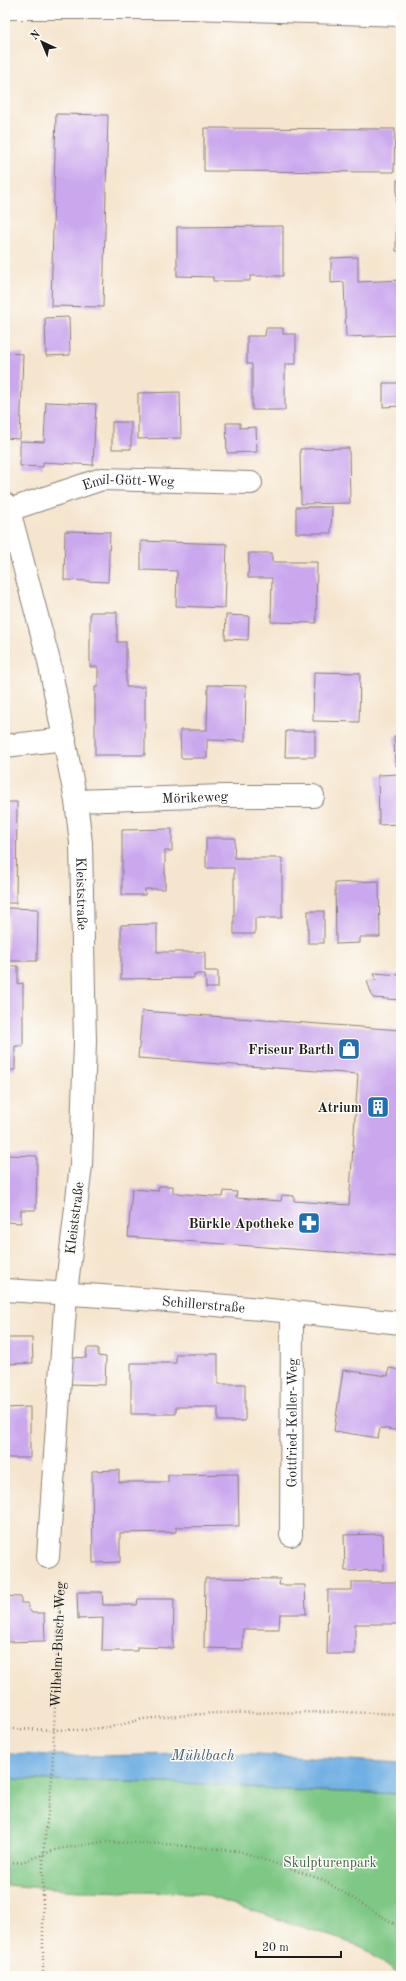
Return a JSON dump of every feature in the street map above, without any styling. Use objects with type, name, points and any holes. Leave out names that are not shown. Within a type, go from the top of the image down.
[{"type":"street","points":[[5,8],[192,8],[401,15]]},
{"type":"street","name":"Emil-Gött-Weg","points":[[7,507],[102,479],[251,483]]},
{"type":"street","name":"Kleiststraße","points":[[7,507],[49,661],[76,801],[81,843],[85,1042],[80,1165],[66,1293]]},
{"type":"street","points":[[5,746],[65,739]]},
{"type":"street","name":"Mörikeweg","points":[[76,801],[224,796],[313,796]]},
{"type":"street","name":"Schillerstraße","points":[[5,1290],[66,1293],[292,1311],[401,1323]]},
{"type":"street","points":[[48,1557],[66,1293]]},
{"type":"street","name":"Gottfried-Keller-Weg","points":[[291,1535],[292,1311]]},
{"type":"path","name":"Wilhelm-Busch-Weg","points":[[44,1976],[43,1855],[52,1780],[60,1572],[48,1557]]},
{"type":"path","points":[[5,1729],[54,1728],[84,1730],[116,1726],[143,1719],[215,1713],[344,1712],[401,1714]]},
{"type":"path","points":[[5,1863],[22,1862],[58,1849],[103,1842],[164,1844],[239,1851],[323,1880],[401,1928]]},
{"type":"green space","name":"Skulpturenpark","points":[[5,1779],[205,1784],[287,1790],[401,1794],[401,1976],[360,1946],[199,1893],[79,1891],[5,1885]]},
{"type":"water","name":"Mühlbach","points":[[5,1754],[100,1756],[178,1754],[257,1755],[401,1763],[401,1794],[287,1790],[205,1784],[5,1779]]},
{"type":"building","points":[[56,114],[108,115],[103,307],[51,306]]},
{"type":"building","points":[[204,128],[395,129],[394,172],[204,171]]},
{"type":"building","points":[[397,180],[401,180],[401,251],[396,251]]},
{"type":"building","points":[[283,226],[283,276],[250,276],[250,281],[213,281],[213,277],[177,276],[177,227]]},
{"type":"building","points":[[358,257],[358,282],[401,280],[401,335],[346,337],[344,282],[331,283],[331,258]]},
{"type":"building","points":[[69,317],[70,355],[46,356],[45,318]]},
{"type":"building","points":[[266,328],[283,328],[283,334],[296,334],[296,364],[285,364],[285,410],[252,410],[252,364],[247,364],[247,336],[265,336]]},
{"type":"building","points":[[5,353],[23,354],[20,439],[5,438]]},
{"type":"building","points":[[383,383],[401,383],[401,406],[383,407]]},
{"type":"building","points":[[180,392],[181,438],[138,439],[138,393]]},
{"type":"building","points":[[46,402],[96,404],[93,465],[43,462],[43,467],[20,466],[20,441],[44,442]]},
{"type":"building","points":[[112,422],[131,422],[131,449],[112,449]]},
{"type":"building","points":[[226,423],[240,423],[240,428],[256,427],[257,452],[227,453]]},
{"type":"building","points":[[349,448],[350,503],[301,504],[300,449]]},
{"type":"building","points":[[296,507],[332,507],[331,533],[296,533]]},
{"type":"building","points":[[65,531],[110,532],[108,582],[64,580]]},
{"type":"building","points":[[141,541],[227,544],[225,608],[176,606],[177,571],[141,570]]},
{"type":"building","points":[[249,553],[272,553],[272,562],[317,562],[316,623],[271,622],[272,578],[248,578]]},
{"type":"building","points":[[90,612],[117,612],[117,642],[126,642],[126,687],[145,687],[145,755],[95,755],[95,687],[98,687],[98,667],[90,667]]},
{"type":"building","points":[[226,615],[249,616],[248,640],[225,639]]},
{"type":"building","points":[[314,672],[360,673],[359,722],[313,721]]},
{"type":"building","points":[[208,685],[246,686],[245,741],[207,740],[207,758],[181,758],[180,730],[207,730]]},
{"type":"building","points":[[286,731],[315,731],[315,757],[285,757]]},
{"type":"building","points":[[394,736],[401,736],[401,765],[395,765]]},
{"type":"building","points":[[401,774],[401,824],[379,825],[378,775]]},
{"type":"building","points":[[5,802],[17,802],[16,903],[5,903]]},
{"type":"building","points":[[172,829],[172,851],[165,851],[165,889],[145,889],[145,895],[122,895],[122,830]]},
{"type":"building","points":[[206,838],[235,838],[234,858],[282,858],[282,918],[255,918],[255,934],[234,934],[234,868],[206,868]]},
{"type":"building","points":[[379,881],[380,937],[360,937],[360,943],[336,944],[335,883]]},
{"type":"building","points":[[8,908],[38,909],[37,961],[7,961]]},
{"type":"building","points":[[308,911],[324,911],[324,943],[308,943]]},
{"type":"building","points":[[157,924],[157,952],[205,952],[205,971],[218,971],[218,988],[206,988],[205,974],[194,974],[194,978],[121,979],[121,925]]},
{"type":"building","points":[[5,966],[18,966],[18,984],[23,983],[23,1046],[15,1046],[15,1070],[5,1070]]},
{"type":"building","points":[[374,973],[401,975],[401,1000],[373,998],[367,981],[376,980]]},
{"type":"building","points":[[142,1011],[401,1030],[401,1257],[128,1237],[132,1189],[158,1191],[159,1186],[173,1186],[173,1193],[223,1197],[224,1191],[237,1192],[236,1198],[281,1201],[282,1195],[294,1196],[294,1201],[349,1205],[358,1074],[138,1058]]},
{"type":"building","points":[[5,1155],[37,1156],[36,1210],[21,1210],[21,1223],[5,1222]]},
{"type":"building","points":[[5,1338],[32,1338],[33,1363],[5,1364]]},
{"type":"building","points":[[87,1348],[98,1348],[98,1356],[106,1357],[105,1385],[70,1384],[71,1357],[86,1358]]},
{"type":"building","points":[[176,1354],[218,1354],[218,1384],[245,1384],[245,1421],[218,1421],[218,1407],[176,1407],[176,1414],[131,1414],[131,1363],[176,1363]]},
{"type":"building","points":[[389,1368],[401,1370],[401,1431],[380,1428],[378,1438],[334,1431],[343,1370],[388,1376]]},
{"type":"building","points":[[30,1407],[30,1458],[5,1458],[5,1408]]},
{"type":"building","points":[[119,1470],[119,1482],[168,1482],[168,1475],[238,1474],[239,1526],[176,1527],[176,1532],[120,1533],[120,1562],[93,1563],[92,1471]]},
{"type":"building","points":[[383,1534],[384,1570],[345,1571],[344,1535]]},
{"type":"building","points":[[205,1578],[280,1579],[279,1585],[305,1585],[306,1614],[280,1614],[279,1629],[243,1629],[243,1649],[204,1648]]},
{"type":"building","points":[[352,1582],[401,1582],[401,1624],[355,1624],[355,1654],[327,1654],[328,1590],[352,1590]]},
{"type":"building","points":[[77,1592],[102,1592],[103,1605],[137,1605],[138,1599],[174,1599],[173,1648],[137,1647],[137,1651],[102,1651],[103,1618],[78,1619]]},
{"type":"building","points":[[5,1596],[21,1597],[21,1603],[28,1603],[28,1608],[32,1613],[44,1613],[45,1641],[5,1642]]},
{"type":"place","name":"Friseur Barth","points":[[349,1049]]},
{"type":"place","name":"Atrium","points":[[378,1107]]},
{"type":"place","name":"Bürkle Apotheke","points":[[309,1223]]}]
